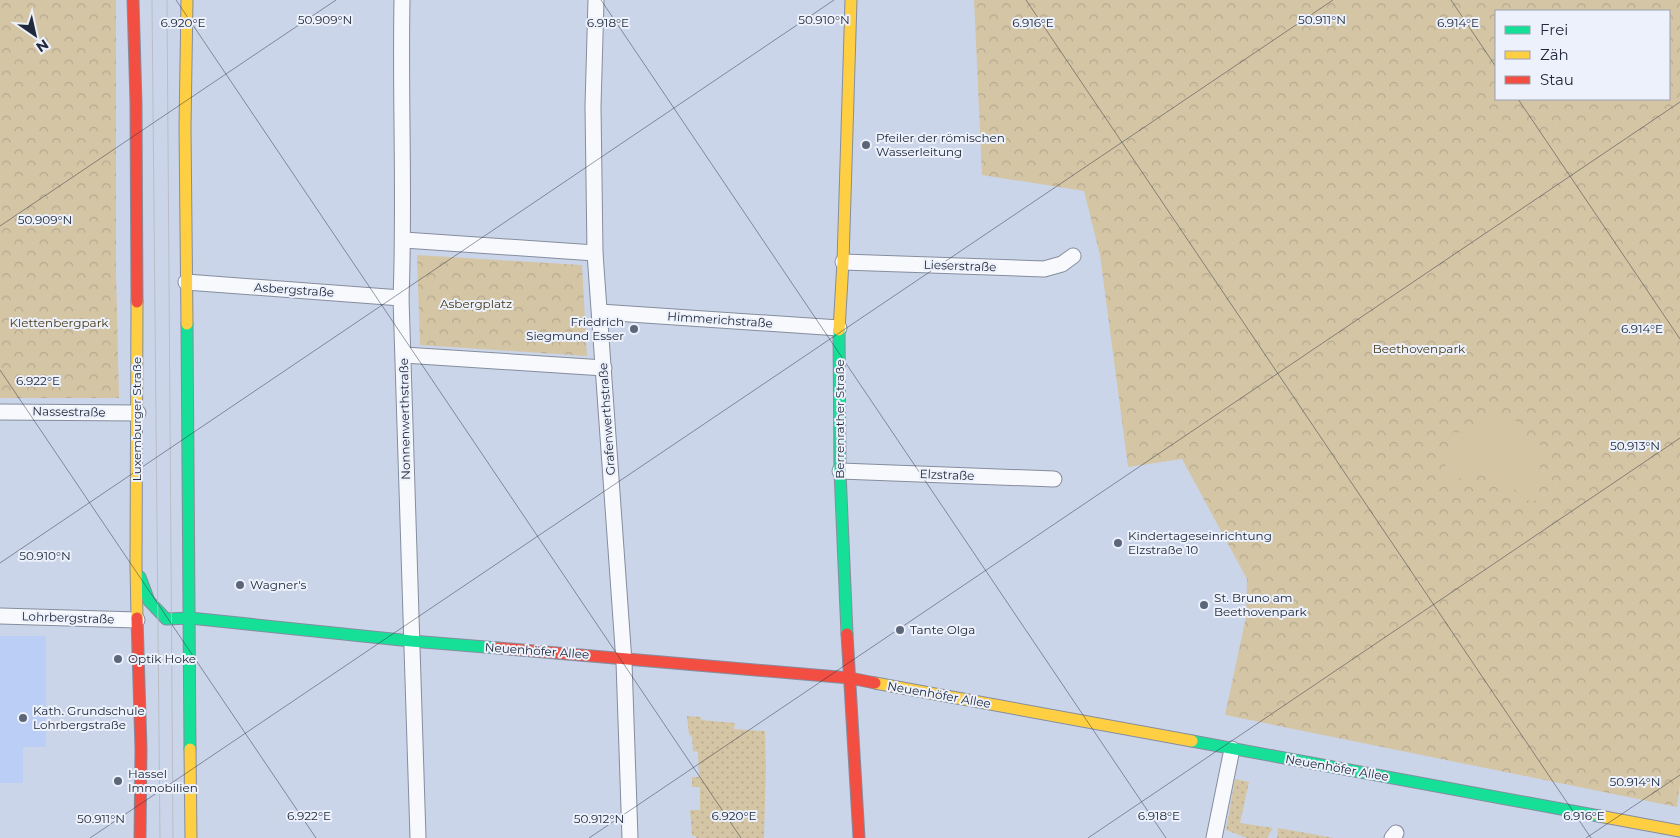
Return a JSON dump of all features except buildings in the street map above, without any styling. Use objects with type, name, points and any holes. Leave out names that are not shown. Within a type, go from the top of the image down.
[{"type":"street","name":"Luxemburger Straße","points":[[133,0],[136,113],[138,413],[136,566],[141,749],[140,838]]},
{"type":"street","points":[[187,0],[185,128],[191,838]]},
{"type":"street","name":"Nonnenwerthstraße","points":[[402,0],[401,68],[404,240],[401,298],[418,838]]},
{"type":"street","name":"Grafenwerthstraße","points":[[596,0],[593,106],[596,252],[624,658],[630,838]]},
{"type":"street","name":"Berrenrather Straße","points":[[851,0],[840,328],[840,471],[843,565],[859,838]]},
{"type":"street","points":[[404,240],[596,252]]},
{"type":"street","name":"Lieserstraße","points":[[843,262],[1044,269],[1062,264],[1073,256]]},
{"type":"street","name":"Asbergstraße","points":[[186,282],[401,298]]},
{"type":"street","name":"Himmerichstraße","points":[[600,312],[840,328]]},
{"type":"street","points":[[404,355],[604,368]]},
{"type":"street","name":"Nassestraße","points":[[0,412],[138,413]]},
{"type":"street","name":"Elzstraße","points":[[840,471],[1054,479]]},
{"type":"street","points":[[136,566],[159,627],[139,644]]},
{"type":"street","name":"Lohrbergstraße","points":[[0,616],[137,620]]},
{"type":"street","name":"Neuenhöfer Allee","points":[[159,627],[190,618],[411,644],[624,658],[850,678],[1232,749],[1657,832],[1680,831]]},
{"type":"street","points":[[1214,838],[1232,749]]},
{"type":"shaded area","name":"Kath. Grundschule Lohrbergstraße","points":[[0,636],[46,636],[46,747],[23,747],[23,783],[0,783]]},
{"type":"green space","name":"Klettenbergpark","points":[[0,0],[116,0],[116,270],[119,398],[0,398]]},
{"type":"green space","name":"Beethovenpark","points":[[974,0],[1680,0],[1680,783],[1677,807],[1225,715],[1246,617],[1247,579],[1182,459],[1128,467],[1100,255],[1084,191],[982,175]]},
{"type":"green space","name":"Asbergplatz","points":[[417,255],[582,265],[587,356],[420,345]]},
{"type":"green space","points":[[1491,414],[1500,414],[1512,418],[1518,424],[1525,441],[1543,445],[1535,501],[1525,500],[1509,485],[1499,480],[1478,475],[1467,476],[1447,486],[1441,486],[1453,432],[1464,433],[1480,419]]},
{"type":"green space","points":[[687,716],[701,717],[701,720],[735,723],[734,729],[765,731],[764,838],[696,838],[696,836],[692,836],[690,810],[700,810],[700,787],[692,787],[692,777],[699,777],[698,752],[693,751],[692,736],[689,735]]},
{"type":"green space","points":[[1235,779],[1249,782],[1240,823],[1273,828],[1267,838],[1247,838],[1226,830]]},
{"type":"green space","points":[[1278,828],[1334,838],[1277,838]]},
{"type":"tram line","points":[[152,0],[160,838]]},
{"type":"tram line","points":[[167,0],[173,838]]},
{"type":"traffic: fast","points":[[187,324],[190,749]]},
{"type":"traffic: fast","points":[[839,330],[840,471],[847,634]]},
{"type":"traffic: fast","points":[[140,577],[149,601],[166,619],[190,618]]},
{"type":"traffic: fast","points":[[190,618],[498,648]]},
{"type":"traffic: fast","points":[[1192,741],[1599,816]]},
{"type":"traffic: slow","points":[[187,0],[185,128],[187,324]]},
{"type":"traffic: slow","points":[[839,330],[843,262],[851,0]]},
{"type":"traffic: slow","points":[[137,302],[137,618]]},
{"type":"traffic: slow","points":[[875,683],[1192,741]]},
{"type":"traffic: slow","points":[[190,749],[191,838]]},
{"type":"traffic: slow","points":[[1599,816],[1680,831]]},
{"type":"traffic: jam","points":[[133,0],[136,103],[137,302]]},
{"type":"traffic: jam","points":[[137,618],[141,749],[140,838]]},
{"type":"traffic: jam","points":[[847,634],[859,838]]},
{"type":"traffic: jam","points":[[498,648],[850,678],[875,683]]},
{"type":"place","name":"Pfeiler der römischen Wasserleitung","points":[[866,145]]},
{"type":"place","name":"Friedrich Siegmund Esser","points":[[634,329]]},
{"type":"place","name":"Kindertageseinrichtung Elzstraße 10","points":[[1118,543]]},
{"type":"place","name":"Wagner's","points":[[240,585]]},
{"type":"place","name":"St. Bruno am Beethovenpark","points":[[1204,605]]},
{"type":"place","name":"Tante Olga","points":[[900,630]]},
{"type":"place","name":"Optik Hoke","points":[[118,659]]},
{"type":"place","name":"Kath. Grundschule Lohrbergstraße","points":[[23,718]]},
{"type":"place","name":"Hassel Immobilien","points":[[118,781]]}]
